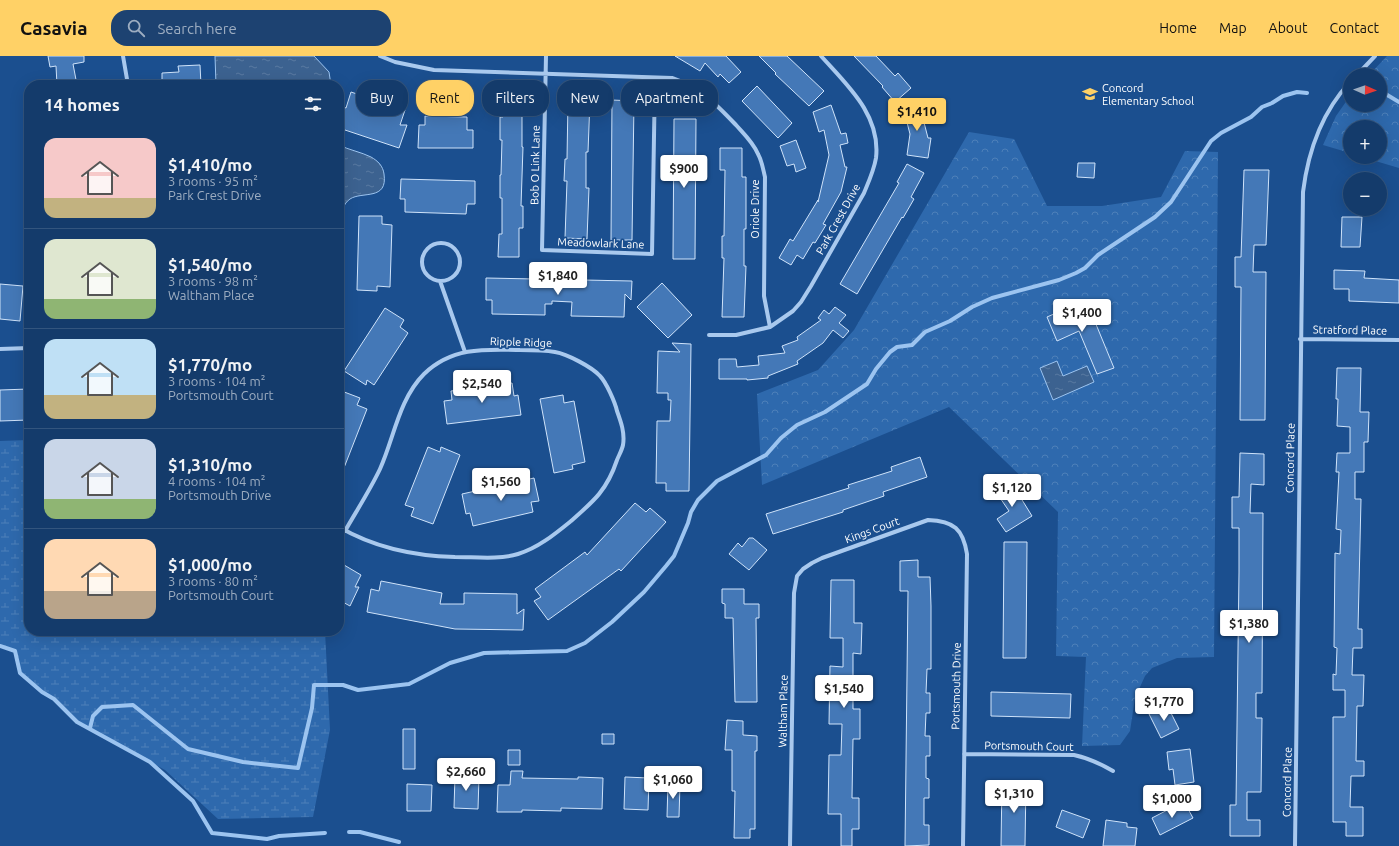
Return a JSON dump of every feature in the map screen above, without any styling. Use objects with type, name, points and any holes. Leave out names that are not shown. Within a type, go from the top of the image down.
[{"type":"street","points":[[123,56],[127,80]]},
{"type":"street","name":"Oriole Drive","points":[[380,56],[395,62],[434,70],[672,78],[702,92],[716,104],[750,140],[762,161],[765,177],[764,296],[770,327]]},
{"type":"street","name":"Bob O Link Lane","points":[[542,250],[546,56]]},
{"type":"street","name":"Park Crest Drive","points":[[709,335],[736,335],[770,327],[793,311],[801,302],[811,286],[864,193],[874,169],[876,158],[876,138],[868,114],[855,93],[821,56]]},
{"type":"street","points":[[1364,68],[1375,56]]},
{"type":"street","name":"Meadowlark Lane","points":[[542,250],[652,254],[654,78]]},
{"type":"street","name":"Concord Place","points":[[1295,846],[1302,209],[1305,177],[1313,145],[1326,115],[1343,91]]},
{"type":"street","points":[[438,243],[444,243],[455,248],[459,254],[460,267],[452,278],[440,281],[434,280],[425,272],[422,260],[427,249],[438,243]]},
{"type":"street","points":[[440,281],[465,352]]},
{"type":"street","name":"Stratford Place","points":[[1300,339],[1399,340]]},
{"type":"street","points":[[0,349],[24,348]]},
{"type":"street","name":"Ripple Ridge","points":[[482,349],[556,352],[574,358],[600,376],[614,402],[624,433],[623,446],[608,482],[595,500],[565,526],[537,546],[516,555],[500,557],[443,557],[411,554],[380,546],[345,531],[380,469],[402,410],[411,391],[423,375],[439,362],[465,352],[482,349]]},
{"type":"street","name":"Kings Court","points":[[797,576],[803,569],[822,558],[928,520],[950,523],[958,529]]},
{"type":"street","name":"Portsmouth Drive","points":[[958,529],[963,537],[967,554],[963,846]]},
{"type":"street","name":"Waltham Place","points":[[790,846],[794,593],[797,576]]},
{"type":"street","name":"Portsmouth Court","points":[[964,754],[1074,755],[1085,757],[1113,771]]},
{"type":"green space","points":[[1387,56],[1399,56],[1399,168],[1386,164],[1387,164],[1387,120],[1343,120],[1343,151],[1323,145],[1336,116],[1343,106],[1343,112],[1387,112],[1387,68],[1376,68]]},
{"type":"green space","points":[[969,132],[1014,139],[1047,206],[1102,206],[1161,197],[1185,151],[1218,152],[1214,657],[1177,658],[1152,668],[1145,676],[1135,698],[1130,731],[1120,745],[1082,746],[1086,657],[1056,656],[1058,512],[949,407],[762,485],[757,394],[818,370],[854,330]]},
{"type":"green space","points":[[24,440],[24,636],[325,636],[330,730],[313,817],[218,819],[165,770],[77,722],[54,699],[20,673],[15,652],[0,646],[0,441]]},
{"type":"water","points":[[215,56],[314,56],[329,72],[330,80],[216,80]]},
{"type":"water","points":[[344,147],[367,155],[376,160],[383,169],[384,174],[382,188],[378,192],[355,197],[344,205]]},
{"type":"water","points":[[1057,361],[1063,376],[1087,366],[1094,382],[1053,400],[1040,368]]},
{"type":"building","points":[[48,56],[84,56],[84,62],[73,64],[76,80],[57,80],[56,66],[50,67]]},
{"type":"building","points":[[675,56],[726,56],[741,72],[729,83],[720,74],[718,77],[705,63],[700,71]]},
{"type":"building","points":[[759,56],[787,56],[824,91],[809,106],[775,74],[776,73]]},
{"type":"building","points":[[854,56],[876,56],[895,76],[898,73],[911,88],[895,102],[882,87],[883,86]]},
{"type":"building","points":[[200,65],[201,80],[162,80],[162,73],[179,72],[178,66]]},
{"type":"building","points":[[757,86],[792,123],[778,138],[742,101]]},
{"type":"building","points":[[351,92],[356,94],[356,116],[403,116],[400,125],[407,125],[399,148],[344,130],[344,107],[346,108]]},
{"type":"building","points":[[613,100],[621,100],[621,116],[634,116],[632,240],[611,240]]},
{"type":"building","points":[[919,103],[928,138],[931,138],[928,158],[907,155],[910,134],[903,107]]},
{"type":"building","points":[[831,105],[841,134],[846,133],[848,143],[840,145],[845,167],[847,167],[841,192],[823,224],[826,225],[815,243],[813,242],[803,259],[797,255],[791,265],[779,258],[790,239],[793,241],[818,200],[818,202],[829,155],[824,130],[819,132],[813,112]]},
{"type":"building","points":[[425,116],[467,117],[467,130],[473,130],[473,148],[418,148],[419,125],[425,125]]},
{"type":"building","points":[[522,116],[523,147],[521,206],[523,206],[523,228],[519,228],[519,257],[498,257],[499,234],[502,234],[502,198],[500,198],[500,175],[502,140],[500,140],[500,117]]},
{"type":"building","points":[[568,116],[589,116],[588,152],[586,152],[586,188],[589,188],[587,239],[565,238],[567,181],[564,181],[565,159],[567,159]]},
{"type":"building","points":[[674,119],[696,119],[695,259],[673,259]]},
{"type":"building","points":[[796,140],[806,168],[796,172],[794,164],[787,166],[780,146]]},
{"type":"building","points":[[720,148],[742,148],[742,177],[746,177],[744,266],[746,266],[744,317],[722,317],[724,258],[722,258],[722,236],[724,236],[725,170],[720,170]]},
{"type":"building","points":[[1078,163],[1095,163],[1094,178],[1077,177]]},
{"type":"building","points":[[907,164],[924,173],[911,197],[914,199],[857,294],[840,284],[899,183],[897,182]]},
{"type":"building","points":[[1244,170],[1269,170],[1266,245],[1254,245],[1253,272],[1266,272],[1265,420],[1240,420],[1241,287],[1235,287],[1235,257],[1241,257]]},
{"type":"building","points":[[401,179],[475,181],[475,204],[467,204],[466,214],[405,212],[405,199],[400,199]]},
{"type":"building","points":[[359,216],[382,216],[382,224],[392,225],[390,287],[377,286],[377,291],[357,290]]},
{"type":"building","points":[[1342,217],[1362,217],[1360,247],[1341,247]]},
{"type":"building","points":[[1334,270],[1365,271],[1364,278],[1399,280],[1399,303],[1349,301],[1349,289],[1334,289]]},
{"type":"building","points":[[486,278],[632,281],[631,300],[625,294],[624,317],[571,316],[572,302],[552,301],[552,304],[545,304],[545,315],[492,314],[492,300],[486,300]]},
{"type":"building","points":[[662,283],[692,315],[668,338],[637,307]]},
{"type":"building","points":[[0,284],[23,286],[20,321],[0,319]]},
{"type":"building","points":[[1086,300],[1114,368],[1097,374],[1079,331],[1057,341],[1047,317]]},
{"type":"building","points":[[835,307],[846,315],[839,323],[849,331],[843,338],[833,330],[823,343],[797,361],[798,364],[768,376],[768,378],[747,380],[719,379],[719,359],[736,359],[737,367],[759,365],[758,356],[785,353],[782,346],[798,340],[797,337],[821,320],[818,318],[824,310],[829,314]]},
{"type":"building","points":[[385,308],[404,320],[400,327],[408,333],[374,385],[367,380],[366,385],[344,371]]},
{"type":"building","points":[[672,343],[691,344],[689,491],[666,491],[666,483],[656,483],[657,421],[670,421],[671,400],[668,400],[668,393],[657,393],[658,351],[680,352]]},
{"type":"building","points":[[1337,368],[1361,368],[1360,412],[1369,412],[1368,442],[1364,442],[1364,472],[1355,472],[1355,499],[1361,499],[1358,629],[1362,629],[1362,648],[1353,648],[1352,675],[1364,675],[1363,706],[1357,706],[1356,761],[1364,761],[1364,776],[1351,776],[1350,807],[1363,807],[1363,836],[1346,836],[1346,822],[1333,822],[1333,717],[1345,717],[1345,690],[1333,690],[1333,674],[1336,675],[1337,648],[1334,647],[1335,553],[1340,554],[1341,530],[1336,529],[1339,472],[1336,472],[1337,453],[1350,453],[1350,427],[1337,426]]},
{"type":"building","points":[[512,383],[514,396],[518,395],[521,415],[447,424],[444,401],[452,400],[451,391]]},
{"type":"building","points":[[24,389],[24,420],[0,421],[0,390]]},
{"type":"building","points":[[344,392],[360,398],[357,405],[367,409],[344,468]]},
{"type":"building","points":[[563,395],[564,403],[574,401],[585,462],[572,465],[573,469],[554,473],[540,399]]},
{"type":"building","points":[[428,447],[440,452],[441,447],[460,455],[433,524],[411,516],[414,508],[405,505]]},
{"type":"building","points":[[1240,453],[1264,454],[1264,485],[1251,484],[1250,513],[1263,513],[1262,693],[1256,693],[1256,718],[1262,718],[1261,792],[1247,792],[1247,820],[1260,820],[1260,836],[1230,836],[1230,805],[1236,805],[1239,572],[1239,528],[1232,528],[1232,497],[1239,497]]},
{"type":"building","points":[[920,457],[927,477],[883,492],[884,496],[843,510],[843,512],[773,534],[766,514],[849,488],[848,485],[892,471],[891,467]]},
{"type":"building","points":[[534,478],[539,501],[531,502],[533,512],[473,526],[470,513],[466,514],[462,494]]},
{"type":"building","points":[[1011,482],[1032,516],[1006,532],[997,519],[1009,511],[996,492]]},
{"type":"building","points":[[635,503],[646,512],[650,508],[666,522],[621,571],[619,569],[548,620],[534,601],[541,597],[535,589],[585,552],[587,555]]},
{"type":"building","points":[[749,538],[753,538],[767,550],[749,570],[729,554],[738,543],[742,547]]},
{"type":"building","points":[[1004,542],[1027,542],[1026,658],[1003,658]]},
{"type":"building","points":[[918,560],[918,577],[930,577],[931,669],[927,669],[926,693],[930,693],[930,713],[926,713],[925,736],[930,736],[930,756],[926,756],[926,778],[929,779],[929,798],[924,798],[924,825],[929,825],[929,845],[905,846],[908,591],[900,591],[900,561]]},
{"type":"building","points":[[344,565],[361,575],[355,587],[359,587],[350,606],[344,603]]},
{"type":"building","points":[[831,580],[854,580],[854,623],[862,623],[861,654],[853,653],[853,709],[860,709],[860,739],[853,739],[852,798],[859,798],[859,829],[852,829],[852,846],[841,846],[841,814],[828,814],[829,755],[841,755],[842,724],[829,724],[830,666],[843,667],[843,638],[830,638]]},
{"type":"building","points":[[381,581],[442,593],[440,604],[464,604],[464,593],[517,594],[517,614],[524,609],[523,630],[455,629],[367,612],[371,589],[379,591]]},
{"type":"building","points":[[722,589],[744,589],[744,604],[759,604],[759,618],[756,618],[757,702],[735,702],[733,618],[725,618],[725,604],[722,603]]},
{"type":"building","points":[[991,692],[1071,694],[1070,718],[991,716]]},
{"type":"building","points":[[1167,705],[1179,729],[1161,738],[1149,714]]},
{"type":"building","points":[[727,720],[743,721],[743,735],[757,736],[757,751],[755,751],[755,829],[750,829],[750,838],[734,838],[735,791],[732,791],[732,750],[725,750]]},
{"type":"building","points":[[403,729],[415,729],[415,769],[403,769]]},
{"type":"building","points":[[602,734],[614,734],[614,744],[602,744]]},
{"type":"building","points":[[1190,749],[1194,782],[1175,785],[1173,769],[1169,770],[1167,752]]},
{"type":"building","points":[[508,750],[520,750],[520,765],[508,765]]},
{"type":"building","points":[[511,771],[523,771],[522,778],[603,778],[602,809],[561,808],[561,811],[522,810],[522,812],[497,812],[498,785],[510,785]]},
{"type":"building","points":[[455,776],[479,777],[478,809],[454,808]]},
{"type":"building","points":[[625,777],[649,778],[648,810],[624,809]]},
{"type":"building","points":[[1002,781],[1026,781],[1025,846],[1001,846]]},
{"type":"building","points":[[668,783],[680,784],[679,817],[667,817]]},
{"type":"building","points":[[407,784],[432,785],[431,811],[407,811]]},
{"type":"building","points":[[1179,804],[1181,810],[1187,807],[1193,818],[1160,835],[1152,818]]},
{"type":"building","points":[[1062,810],[1090,820],[1083,838],[1056,827]]},
{"type":"building","points":[[1106,820],[1127,823],[1127,827],[1137,828],[1135,846],[1103,846]]},
{"type":"waterway","points":[[90,728],[93,716],[102,707],[133,705],[188,749],[243,762],[298,768],[312,708],[314,685],[343,685],[358,690],[409,684],[450,663],[484,653],[567,651],[585,643],[612,622],[644,592],[666,566],[674,556],[691,512],[698,500],[717,481],[766,455],[781,438],[797,425],[825,412],[867,384],[876,369],[890,352],[897,347],[912,345],[925,332],[950,321],[972,307],[992,298],[1059,280],[1085,268],[1098,255],[1155,217],[1171,202],[1211,141],[1221,133],[1251,117],[1262,107],[1283,96],[1297,92],[1307,93]]},
{"type":"waterway","points":[[1387,95],[1399,102]]},
{"type":"waterway","points":[[0,646],[15,651],[20,673],[42,692],[54,699],[77,722],[150,762],[193,801],[212,833],[267,839],[279,836],[325,833]]},
{"type":"waterway","points":[[349,832],[360,832],[399,842]]},
{"type":"place","name":"Concord Elementary School","points":[[1090,94]]}]
